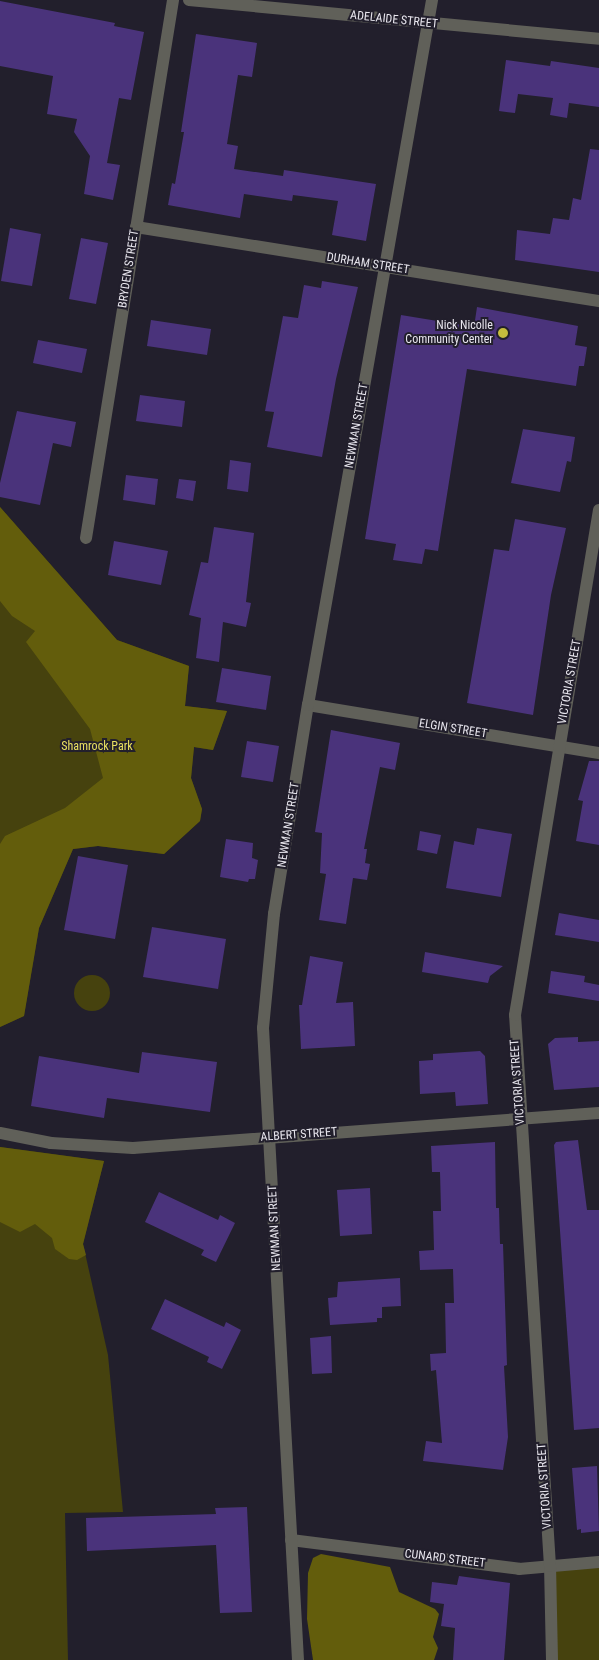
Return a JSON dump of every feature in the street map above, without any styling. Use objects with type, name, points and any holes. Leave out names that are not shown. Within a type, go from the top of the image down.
[{"type":"street","name":"BRYDEN STREET","points":[[86,538],[173,0]]},
{"type":"street","name":"ADELAIDE STREET","points":[[189,0],[599,39]]},
{"type":"street","name":"NEWMAN STREET","points":[[298,1660],[264,1028],[274,914],[308,705],[432,0]]},
{"type":"street","name":"DURHAM STREET","points":[[136,228],[599,301]]},
{"type":"street","name":"VICTORIA STREET","points":[[552,1660],[550,1566],[520,1119],[516,1006],[599,510]]},
{"type":"street","name":"ELGIN STREET","points":[[308,705],[599,752]]},
{"type":"street","name":"ALBERT STREET","points":[[0,1134],[51,1143],[133,1148],[599,1113]]},
{"type":"street","name":"CUNARD STREET","points":[[292,1540],[520,1569],[599,1562]]},
{"type":"green space","name":"Shamrock Park","points":[[0,507],[117,640],[189,666],[185,706],[227,711],[213,750],[194,747],[191,778],[202,809],[200,821],[164,854],[98,846],[73,849],[39,928],[24,1016],[0,1027]]},
{"type":"green space","name":"Shamrock Park","points":[[0,507],[117,640],[189,666],[185,706],[227,711],[213,750],[194,747],[191,778],[202,809],[200,821],[164,854],[98,846],[73,849],[39,928],[24,1016],[0,1027],[0,844],[5,836],[65,808],[103,778],[90,729],[26,642],[35,631],[12,616],[0,601]]},
{"type":"green space","points":[[92,975],[99,976],[105,980],[109,986],[109,1000],[105,1006],[99,1010],[92,1011],[85,1010],[79,1006],[75,1000],[74,993],[75,986],[79,980],[85,976]]},
{"type":"green space","points":[[0,1147],[104,1161],[83,1244],[108,1355],[123,1512],[65,1513],[68,1660],[0,1660]]},
{"type":"green space","points":[[0,1147],[104,1161],[83,1244],[86,1255],[77,1260],[69,1259],[55,1249],[52,1238],[35,1224],[20,1232],[0,1222]]},
{"type":"green space","points":[[321,1554],[390,1567],[399,1592],[435,1609],[439,1614],[433,1637],[438,1648],[434,1660],[313,1660],[307,1619],[308,1573],[313,1558]]},
{"type":"green space","points":[[599,1562],[599,1660],[552,1660],[550,1566]]},
{"type":"building","points":[[0,1],[115,23],[114,26],[144,32],[131,100],[119,98],[107,163],[120,165],[113,200],[84,194],[90,156],[74,132],[77,119],[47,114],[53,76],[0,66]]},
{"type":"building","points":[[196,34],[257,43],[252,77],[238,75],[227,144],[238,146],[234,169],[283,176],[284,170],[376,184],[366,241],[332,235],[338,201],[293,195],[292,201],[244,194],[240,218],[168,205],[172,183],[175,184],[184,132],[181,132]]},
{"type":"building","points":[[506,60],[550,66],[551,61],[599,68],[599,107],[569,103],[567,118],[550,115],[553,98],[518,94],[515,113],[499,111]]},
{"type":"building","points":[[590,149],[599,150],[599,272],[515,260],[517,230],[550,234],[553,218],[569,220],[573,198],[581,200]]},
{"type":"building","points":[[10,228],[41,234],[32,286],[1,281]]},
{"type":"building","points":[[81,238],[108,243],[96,304],[69,299]]},
{"type":"building","points":[[322,281],[358,287],[336,379],[322,457],[267,447],[274,412],[265,411],[283,316],[298,318],[304,285],[321,288]]},
{"type":"building","points":[[477,307],[578,326],[575,345],[587,347],[584,366],[579,366],[576,386],[467,369],[438,551],[425,549],[422,564],[393,560],[396,544],[365,539],[401,315],[474,327]]},
{"type":"building","points":[[151,320],[211,329],[207,355],[147,346]]},
{"type":"building","points":[[38,340],[87,349],[82,373],[33,363]]},
{"type":"building","points":[[140,395],[185,401],[182,427],[136,421]]},
{"type":"building","points":[[17,411],[76,422],[71,447],[53,443],[40,505],[0,497],[0,483]]},
{"type":"building","points":[[523,429],[575,437],[571,462],[567,461],[560,492],[511,483]]},
{"type":"building","points":[[230,460],[251,463],[248,492],[227,489]]},
{"type":"building","points":[[126,475],[158,479],[155,505],[123,500]]},
{"type":"building","points":[[179,479],[196,481],[193,501],[176,498]]},
{"type":"building","points":[[515,519],[566,528],[551,595],[533,715],[467,703],[494,549],[509,551]]},
{"type":"building","points":[[214,527],[254,533],[246,602],[251,603],[246,627],[223,622],[219,662],[196,658],[201,618],[189,615],[201,562],[208,563]]},
{"type":"building","points":[[114,541],[168,551],[161,585],[108,575]]},
{"type":"building","points":[[222,668],[271,676],[266,710],[216,702]]},
{"type":"building","points":[[331,730],[400,743],[395,770],[380,767],[364,849],[367,849],[365,863],[370,864],[367,880],[353,878],[346,924],[319,920],[326,874],[320,873],[322,833],[315,832]]},
{"type":"building","points":[[247,741],[279,746],[273,782],[241,777]]},
{"type":"building","points":[[589,761],[599,761],[599,845],[576,841],[583,801],[578,800]]},
{"type":"building","points":[[477,828],[512,834],[501,897],[446,888],[454,841],[474,845]]},
{"type":"building","points":[[420,831],[441,835],[437,854],[417,850]]},
{"type":"building","points":[[226,839],[253,843],[252,858],[258,860],[255,879],[249,879],[248,882],[220,877]]},
{"type":"building","points":[[78,856],[128,865],[115,939],[64,930]]},
{"type":"building","points":[[559,913],[599,920],[599,942],[555,935]]},
{"type":"building","points":[[152,927],[226,939],[218,989],[143,977]]},
{"type":"building","points":[[425,952],[503,966],[490,976],[488,983],[422,972]]},
{"type":"building","points":[[310,956],[343,962],[336,1003],[353,1002],[355,1046],[301,1049],[299,1005],[302,1005]]},
{"type":"building","points":[[551,971],[585,976],[584,982],[599,985],[599,1001],[548,993]]},
{"type":"building","points":[[578,1037],[578,1042],[599,1041],[599,1087],[554,1090],[548,1044],[555,1038]]},
{"type":"building","points":[[480,1051],[485,1056],[488,1104],[456,1106],[455,1092],[420,1094],[419,1061],[433,1060],[433,1054]]},
{"type":"building","points":[[142,1052],[217,1062],[210,1112],[107,1098],[104,1118],[31,1106],[39,1056],[139,1073]]},
{"type":"building","points":[[578,1140],[587,1210],[599,1210],[599,1428],[574,1430],[554,1145],[556,1142]]},
{"type":"building","points":[[495,1142],[496,1208],[499,1208],[500,1244],[503,1244],[507,1365],[504,1366],[508,1437],[503,1470],[423,1461],[426,1441],[442,1443],[436,1370],[431,1371],[430,1354],[446,1353],[445,1303],[454,1303],[453,1269],[420,1270],[419,1251],[434,1250],[433,1211],[441,1211],[440,1172],[432,1172],[431,1146]]},
{"type":"building","points":[[370,1188],[372,1234],[340,1236],[337,1190]]},
{"type":"building","points":[[159,1192],[218,1220],[220,1215],[235,1223],[216,1262],[201,1255],[204,1250],[145,1222]]},
{"type":"building","points":[[400,1278],[401,1306],[382,1307],[382,1318],[377,1318],[377,1322],[330,1325],[328,1298],[337,1297],[338,1282]]},
{"type":"building","points":[[165,1299],[224,1327],[226,1322],[241,1330],[222,1369],[207,1362],[209,1357],[151,1329]]},
{"type":"building","points":[[331,1336],[332,1373],[312,1374],[310,1338]]},
{"type":"building","points":[[597,1466],[599,1531],[581,1533],[581,1529],[577,1530],[572,1468]]},
{"type":"building","points":[[247,1507],[252,1612],[220,1613],[216,1545],[87,1551],[86,1518],[216,1514],[215,1508]]},
{"type":"building","points":[[459,1576],[510,1583],[504,1660],[453,1660],[455,1628],[441,1626],[444,1604],[430,1602],[432,1582],[457,1585]]},
{"type":"place","name":"Nick Nicolle Community Center","points":[[503,333]]}]
